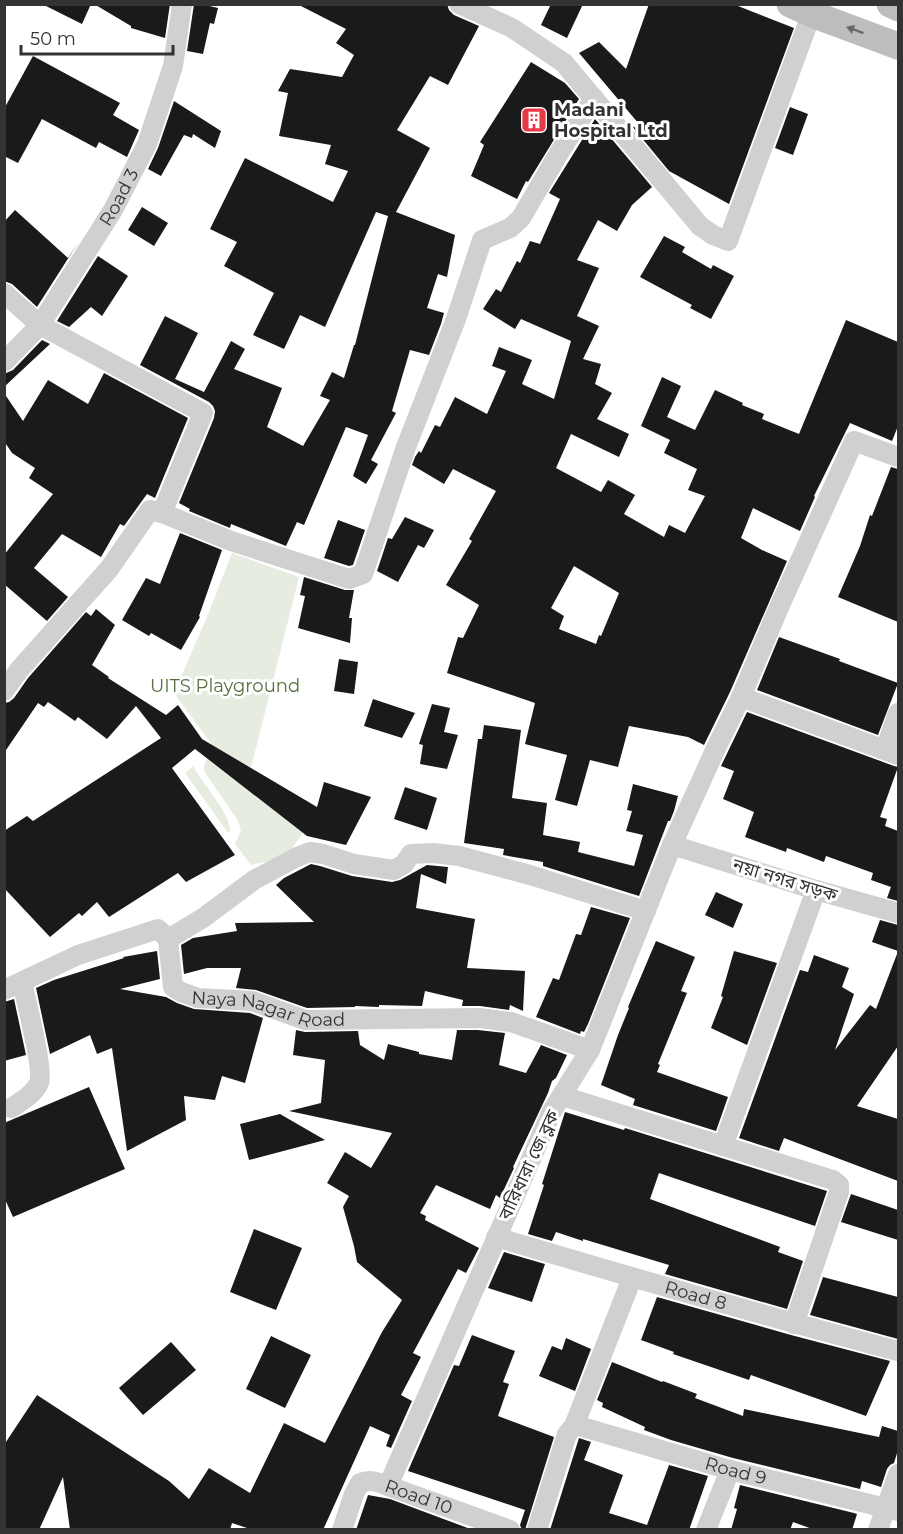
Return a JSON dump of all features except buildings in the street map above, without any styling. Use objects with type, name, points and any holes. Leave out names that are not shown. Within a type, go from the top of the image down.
[{"type":"main road","points":[[890,4],[898,8]]},
{"type":"main road","points":[[805,8],[898,46]]},
{"type":"street","name":"Road 3","points":[[4,362],[40,325],[113,210],[147,144],[173,66],[182,4]]},
{"type":"street","points":[[459,4],[512,28],[564,63],[700,226],[728,241],[805,8]]},
{"type":"street","points":[[4,692],[20,670],[109,569],[150,510],[231,541],[349,579],[363,574],[406,447],[456,319],[482,240],[510,228],[521,219],[594,98]]},
{"type":"street","points":[[4,294],[40,325],[203,413],[162,513]]},
{"type":"street","name":"বারিধারা জে ব্লক","points":[[388,1486],[552,1111],[590,1050],[672,845],[741,697],[854,441],[898,457]]},
{"type":"street","points":[[741,697],[892,753],[898,713]]},
{"type":"street","name":"নয়া নগর সড়ক","points":[[672,845],[898,913]]},
{"type":"street","points":[[11,1108],[31,1095],[40,1081],[40,1064],[13,986],[78,955],[158,929],[168,939],[203,918],[254,880],[310,852],[354,864],[394,870],[404,864],[411,854],[433,853],[459,856],[530,874],[646,911]]},
{"type":"street","points":[[723,1146],[816,890]]},
{"type":"street","name":"Naya Nagar Road","points":[[168,939],[173,987],[198,998],[252,1001],[305,1020],[479,1018],[511,1022],[590,1050]]},
{"type":"street","points":[[562,1096],[833,1180],[839,1185],[839,1191],[794,1324]]},
{"type":"street","name":"Road 8","points":[[496,1237],[794,1324],[898,1351]]},
{"type":"street","points":[[537,1530],[567,1434],[574,1426],[632,1278]]},
{"type":"street","name":"Road 9","points":[[574,1426],[730,1470],[892,1510]]},
{"type":"street","points":[[706,1530],[730,1470]]},
{"type":"street","points":[[878,1530],[892,1510],[898,1474]]},
{"type":"street","name":"Road 10","points":[[342,1530],[354,1494],[360,1483],[366,1480],[510,1530]]},
{"type":"green space","name":"UITS Playground","points":[[232,553],[299,577],[251,768],[212,745],[174,693]]},
{"type":"green space","points":[[207,759],[303,833],[290,851],[269,861],[251,865],[235,844],[241,830],[238,821],[204,771]]},
{"type":"green space","points":[[193,766],[226,816],[230,831],[228,833],[185,773]]},
{"type":"place","name":"Madani Hospital Ltd","points":[[534,120]]}]
